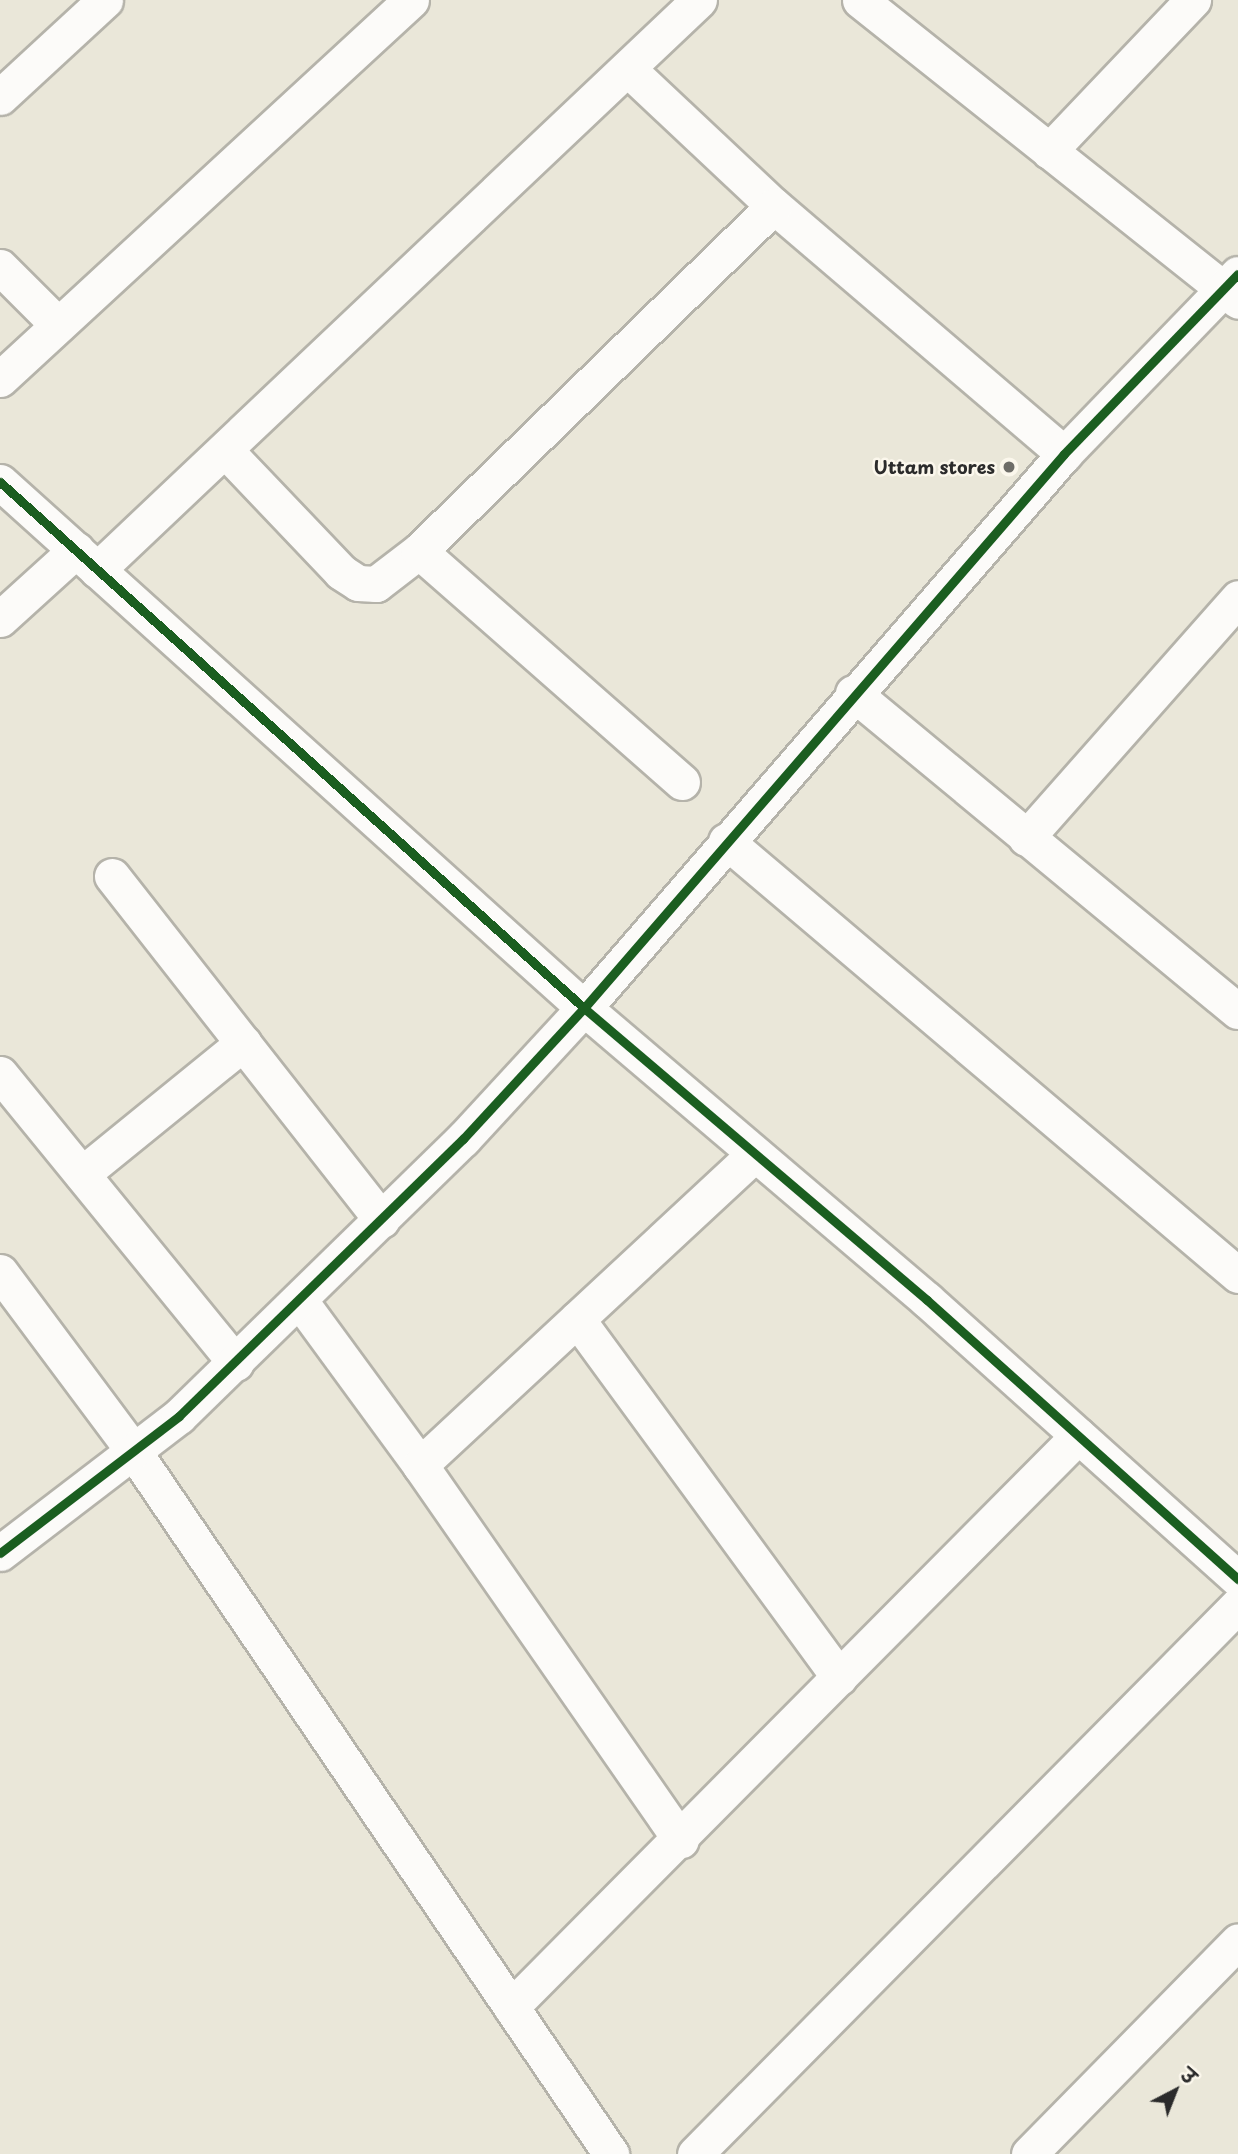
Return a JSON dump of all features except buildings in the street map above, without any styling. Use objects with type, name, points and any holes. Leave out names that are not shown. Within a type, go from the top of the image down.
[{"type":"street","points":[[0,97],[105,0]]},
{"type":"street","points":[[0,379],[411,0]]},
{"type":"street","points":[[0,619],[87,560],[225,450],[629,70],[699,0]]},
{"type":"street","points":[[0,1553],[134,1452],[236,1363],[382,1220],[583,1008],[853,693],[1065,454],[1234,288],[1049,150],[860,0]]},
{"type":"street","points":[[1049,150],[1193,0]]},
{"type":"street","points":[[629,70],[774,206],[1065,454]]},
{"type":"street","points":[[225,450],[341,572],[358,583],[376,584],[419,551],[774,206]]},
{"type":"street","points":[[0,267],[58,325]]},
{"type":"street","points":[[0,482],[583,1008],[755,1154],[1238,1578]]},
{"type":"street","points":[[419,551],[682,782]]},
{"type":"street","points":[[1026,838],[1238,598]]},
{"type":"street","points":[[853,693],[1238,1011]]},
{"type":"street","points":[[726,841],[1238,1275]]},
{"type":"street","points":[[113,876],[382,1220]]},
{"type":"street","points":[[82,1174],[243,1043]]},
{"type":"street","points":[[0,1074],[236,1363]]},
{"type":"street","points":[[421,1465],[755,1154]]},
{"type":"street","points":[[0,1272],[134,1452],[611,2154]]},
{"type":"street","points":[[300,1301],[421,1465],[681,1840]]},
{"type":"street","points":[[577,1319],[839,1677]]},
{"type":"street","points":[[511,2007],[681,1840],[1078,1436]]},
{"type":"street","points":[[695,2154],[1238,1605]]},
{"type":"street","points":[[1029,2154],[1238,1941]]},
{"type":"cycle path","points":[[0,1553],[179,1416],[463,1139],[584,1008],[1064,454],[1238,274]]},
{"type":"cycle path","points":[[0,482],[584,1008],[927,1300],[1238,1579]]},
{"type":"place","name":"Uttam stores","points":[[1009,467]]}]
